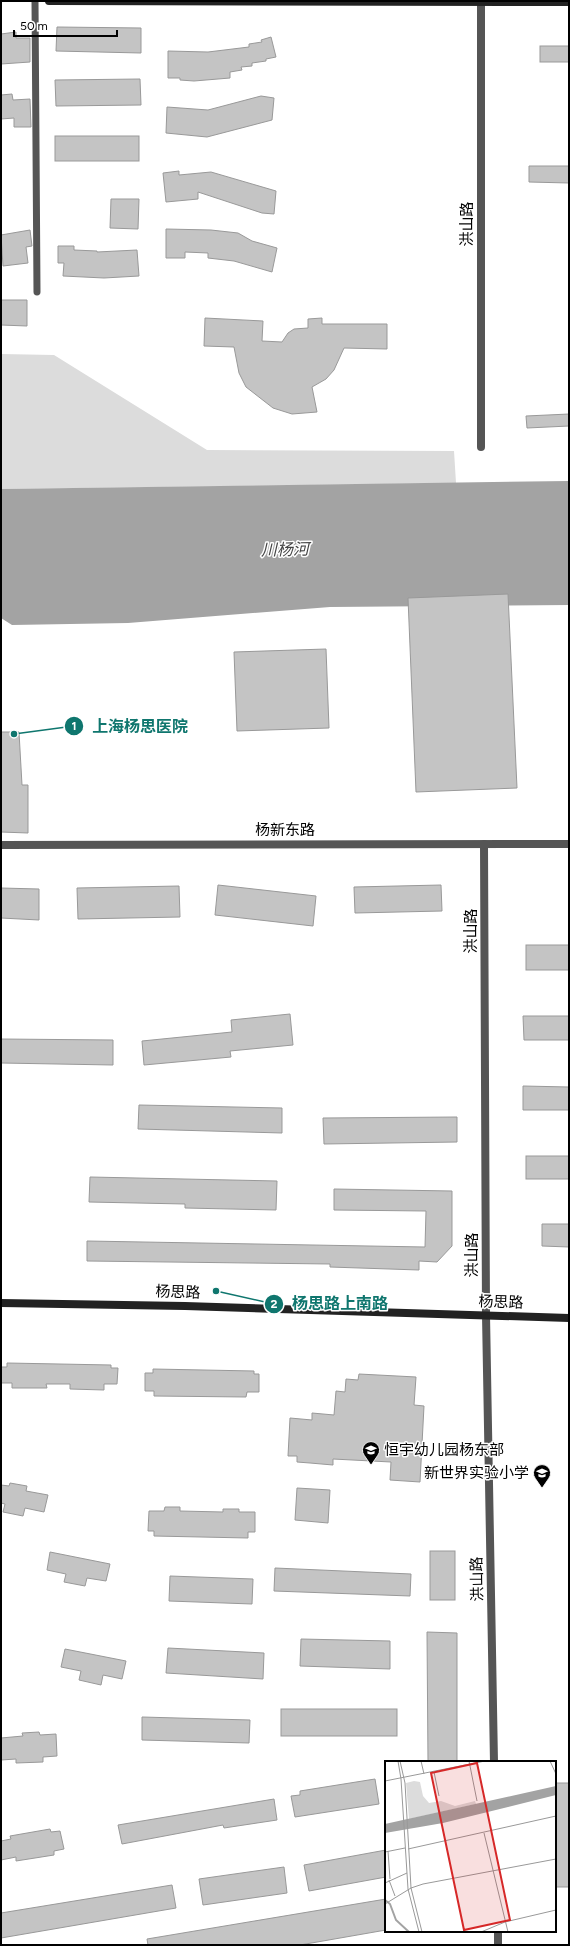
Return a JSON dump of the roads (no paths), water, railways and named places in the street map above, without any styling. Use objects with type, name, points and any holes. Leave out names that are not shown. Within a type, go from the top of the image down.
[{"type":"street","points":[[49,1],[569,2]]},
{"type":"street","name":"洪山路","points":[[481,1],[481,447]]},
{"type":"street","name":"洪山路","points":[[484,844],[486,1316],[494,1761]]},
{"type":"street","name":"杨新东路","points":[[1,845],[569,844]]},
{"type":"street","name":"杨思路","points":[[1,1303],[185,1306],[569,1318]]},
{"type":"street","points":[[498,1932],[498,1945]]},
{"type":"lane","points":[[35,1],[37,292]]},
{"type":"water","name":"川杨河","points":[[569,481],[569,605],[330,607],[128,623],[12,625],[1,618],[1,489]]},
{"type":"place","name":"上海杨思医院","points":[[14,734]]},
{"type":"place","name":"杨思路上南路","points":[[216,1291]]},
{"type":"place","name":"恒宇幼儿园杨东部","points":[[371,1465]]},
{"type":"place","name":"新世界实验小学","points":[[542,1488]]}]
